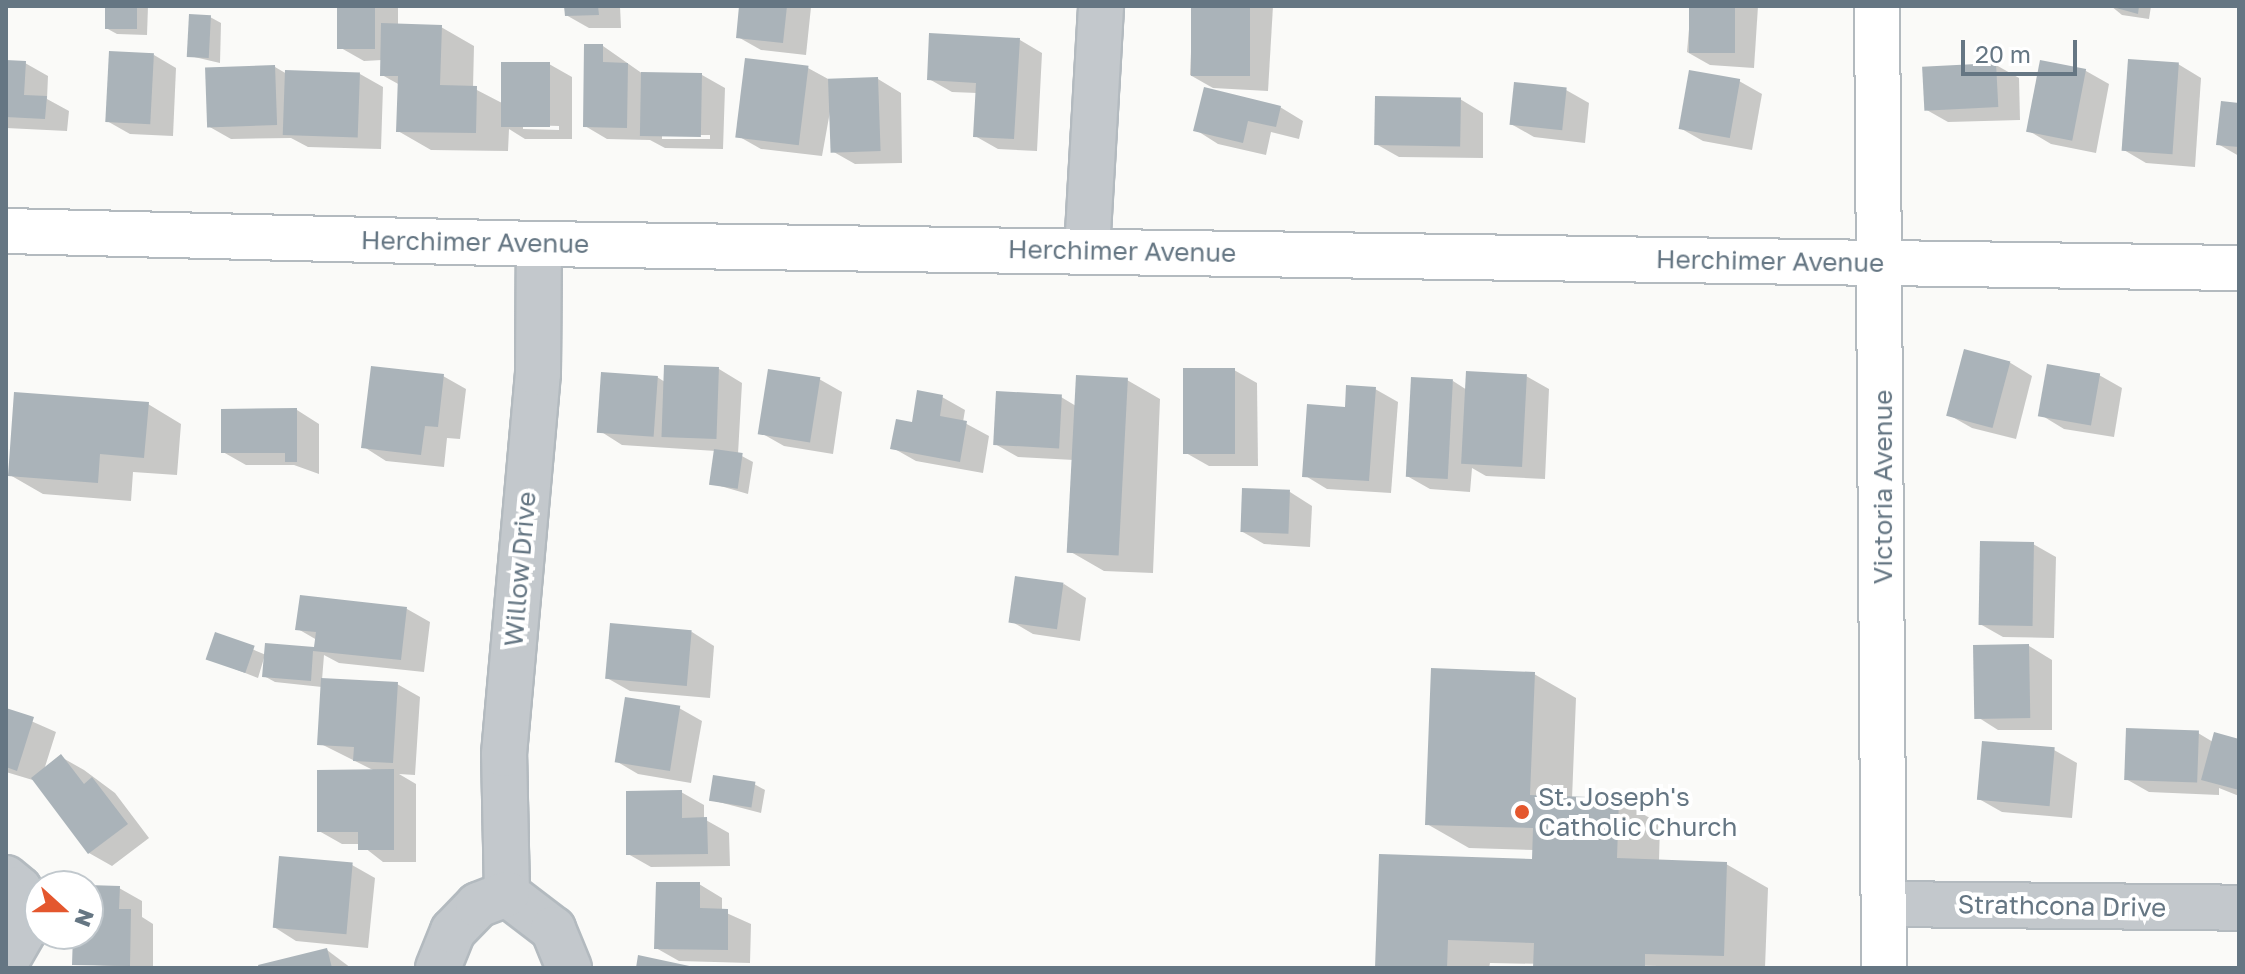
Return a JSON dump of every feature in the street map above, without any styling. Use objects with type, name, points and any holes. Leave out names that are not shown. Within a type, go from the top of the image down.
[{"type":"street","points":[[1087,250],[1101,6]]},
{"type":"street","name":"Victoria Avenue","points":[[1877,6],[1882,263],[1884,968]]},
{"type":"street","name":"Herchimer Avenue","points":[[6,231],[539,244],[2239,268]]},
{"type":"street","name":"Willow Drive","points":[[507,894],[504,754],[538,373],[539,244]]},
{"type":"street","points":[[6,878],[19,889],[25,907],[23,932],[6,962]]},
{"type":"street","points":[[438,968],[462,923],[478,905],[507,894],[553,929],[569,968]]},
{"type":"street","name":"Strathcona Drive","points":[[1885,904],[2239,908]]},
{"type":"building","points":[[105,6],[137,6],[137,29],[105,29]]},
{"type":"building","points":[[337,6],[375,6],[375,49],[337,49]]},
{"type":"building","points":[[564,6],[598,6],[599,15],[565,16]]},
{"type":"building","points":[[739,6],[787,6],[783,43],[736,38]]},
{"type":"building","points":[[1191,6],[1250,6],[1250,76],[1191,76]]},
{"type":"building","points":[[1689,6],[1735,6],[1735,53],[1689,53]]},
{"type":"building","points":[[2109,6],[2139,6],[2138,14]]},
{"type":"building","points":[[189,14],[211,15],[209,58],[187,57]]},
{"type":"building","points":[[381,23],[442,25],[440,85],[477,86],[476,133],[396,132],[398,76],[380,76]]},
{"type":"building","points":[[929,33],[1020,38],[1014,139],[973,137],[976,83],[927,80]]},
{"type":"building","points":[[584,44],[603,44],[603,62],[628,63],[627,128],[583,127]]},
{"type":"building","points":[[109,51],[154,53],[150,124],[105,122]]},
{"type":"building","points":[[745,58],[809,66],[799,145],[735,137]]},
{"type":"building","points":[[2128,59],[2179,63],[2172,154],[2122,151]]},
{"type":"building","points":[[6,60],[26,61],[24,95],[47,96],[45,119],[6,117]]},
{"type":"building","points":[[2040,60],[2086,69],[2072,141],[2026,132]]},
{"type":"building","points":[[501,62],[550,62],[550,127],[501,127]]},
{"type":"building","points":[[1996,63],[1998,107],[1924,111],[1922,67]]},
{"type":"building","points":[[275,65],[277,125],[207,127],[205,67]]},
{"type":"building","points":[[285,70],[360,73],[358,138],[283,135]]},
{"type":"building","points":[[1689,70],[1740,79],[1730,138],[1679,129]]},
{"type":"building","points":[[641,72],[702,73],[701,137],[640,136]]},
{"type":"building","points":[[878,77],[881,151],[831,153],[828,79]]},
{"type":"building","points":[[1514,82],[1567,88],[1562,130],[1510,125]]},
{"type":"building","points":[[1204,87],[1281,106],[1276,127],[1248,121],[1243,143],[1193,131]]},
{"type":"building","points":[[1375,96],[1461,98],[1460,146],[1374,145]]},
{"type":"building","points":[[2221,101],[2239,103],[2239,147],[2216,145]]},
{"type":"building","points":[[1964,349],[2010,361],[1993,428],[1946,416]]},
{"type":"building","points":[[2047,364],[2100,373],[2091,426],[2038,416]]},
{"type":"building","points":[[664,365],[719,367],[716,439],[661,437]]},
{"type":"building","points":[[371,366],[444,374],[438,427],[425,426],[421,455],[361,448]]},
{"type":"building","points":[[1183,368],[1235,368],[1235,454],[1183,454]]},
{"type":"building","points":[[768,369],[820,377],[810,442],[758,434]]},
{"type":"building","points":[[1466,371],[1527,374],[1522,467],[1461,464]]},
{"type":"building","points":[[601,372],[658,376],[654,437],[597,433]]},
{"type":"building","points":[[1076,375],[1128,378],[1119,555],[1067,553]]},
{"type":"building","points":[[1411,377],[1453,379],[1448,479],[1406,477]]},
{"type":"building","points":[[1346,385],[1376,387],[1369,481],[1302,477],[1307,404],[1345,407]]},
{"type":"building","points":[[917,390],[943,395],[940,416],[967,421],[960,462],[890,449],[896,419],[912,422]]},
{"type":"building","points":[[996,391],[1062,394],[1059,448],[993,445]]},
{"type":"building","points":[[14,392],[149,402],[144,458],[100,454],[98,483],[8,476]]},
{"type":"building","points":[[297,408],[297,462],[285,462],[285,453],[221,453],[221,409]]},
{"type":"building","points":[[714,449],[743,453],[738,489],[709,485]]},
{"type":"building","points":[[1242,488],[1290,490],[1288,534],[1240,532]]},
{"type":"building","points":[[1980,541],[2034,542],[2033,626],[1979,625]]},
{"type":"building","points":[[1015,576],[1064,583],[1057,629],[1008,623]]},
{"type":"building","points":[[300,595],[407,607],[401,660],[313,651],[311,681],[262,677],[265,643],[314,647],[316,632],[295,630]]},
{"type":"building","points":[[610,623],[692,630],[687,686],[605,679]]},
{"type":"building","points":[[215,632],[255,646],[245,673],[206,659]]},
{"type":"building","points":[[2029,644],[2030,718],[1974,719],[1973,645]]},
{"type":"building","name":"St. Joseph's Catholic Church","points":[[1431,668],[1535,672],[1530,795],[1619,798],[1617,858],[1727,862],[1724,956],[1645,954],[1645,968],[1533,968],[1534,943],[1448,940],[1447,968],[1375,968],[1379,854],[1532,859],[1533,828],[1425,825]]},
{"type":"building","points":[[321,678],[398,682],[393,763],[353,761],[354,747],[317,745]]},
{"type":"building","points":[[625,697],[680,706],[670,771],[615,762]]},
{"type":"building","points":[[6,708],[34,717],[17,771],[6,767]]},
{"type":"building","points":[[2126,728],[2199,731],[2197,783],[2124,780]]},
{"type":"building","points":[[2214,732],[2239,739],[2239,790],[2201,780]]},
{"type":"building","points":[[1982,741],[2055,747],[2050,806],[1977,800]]},
{"type":"building","points":[[61,754],[84,784],[92,777],[128,824],[88,854],[31,778]]},
{"type":"building","points":[[394,769],[394,850],[358,850],[358,832],[317,832],[317,770]]},
{"type":"building","points":[[713,775],[755,782],[751,807],[709,801]]},
{"type":"building","points":[[682,790],[682,818],[707,817],[708,854],[626,855],[626,791]]},
{"type":"building","points":[[279,856],[353,862],[346,934],[273,928]]},
{"type":"building","points":[[656,882],[700,882],[700,908],[728,909],[728,950],[654,949]]},
{"type":"building","points":[[104,886],[120,886],[119,909],[131,909],[130,966],[72,965],[72,950],[104,950]]},
{"type":"building","points":[[327,948],[332,968],[259,968],[258,965]]},
{"type":"building","points":[[638,955],[694,967],[694,968],[636,968]]},
{"type":"place","name":"St. Joseph's Catholic Church","points":[[1522,812]]}]
